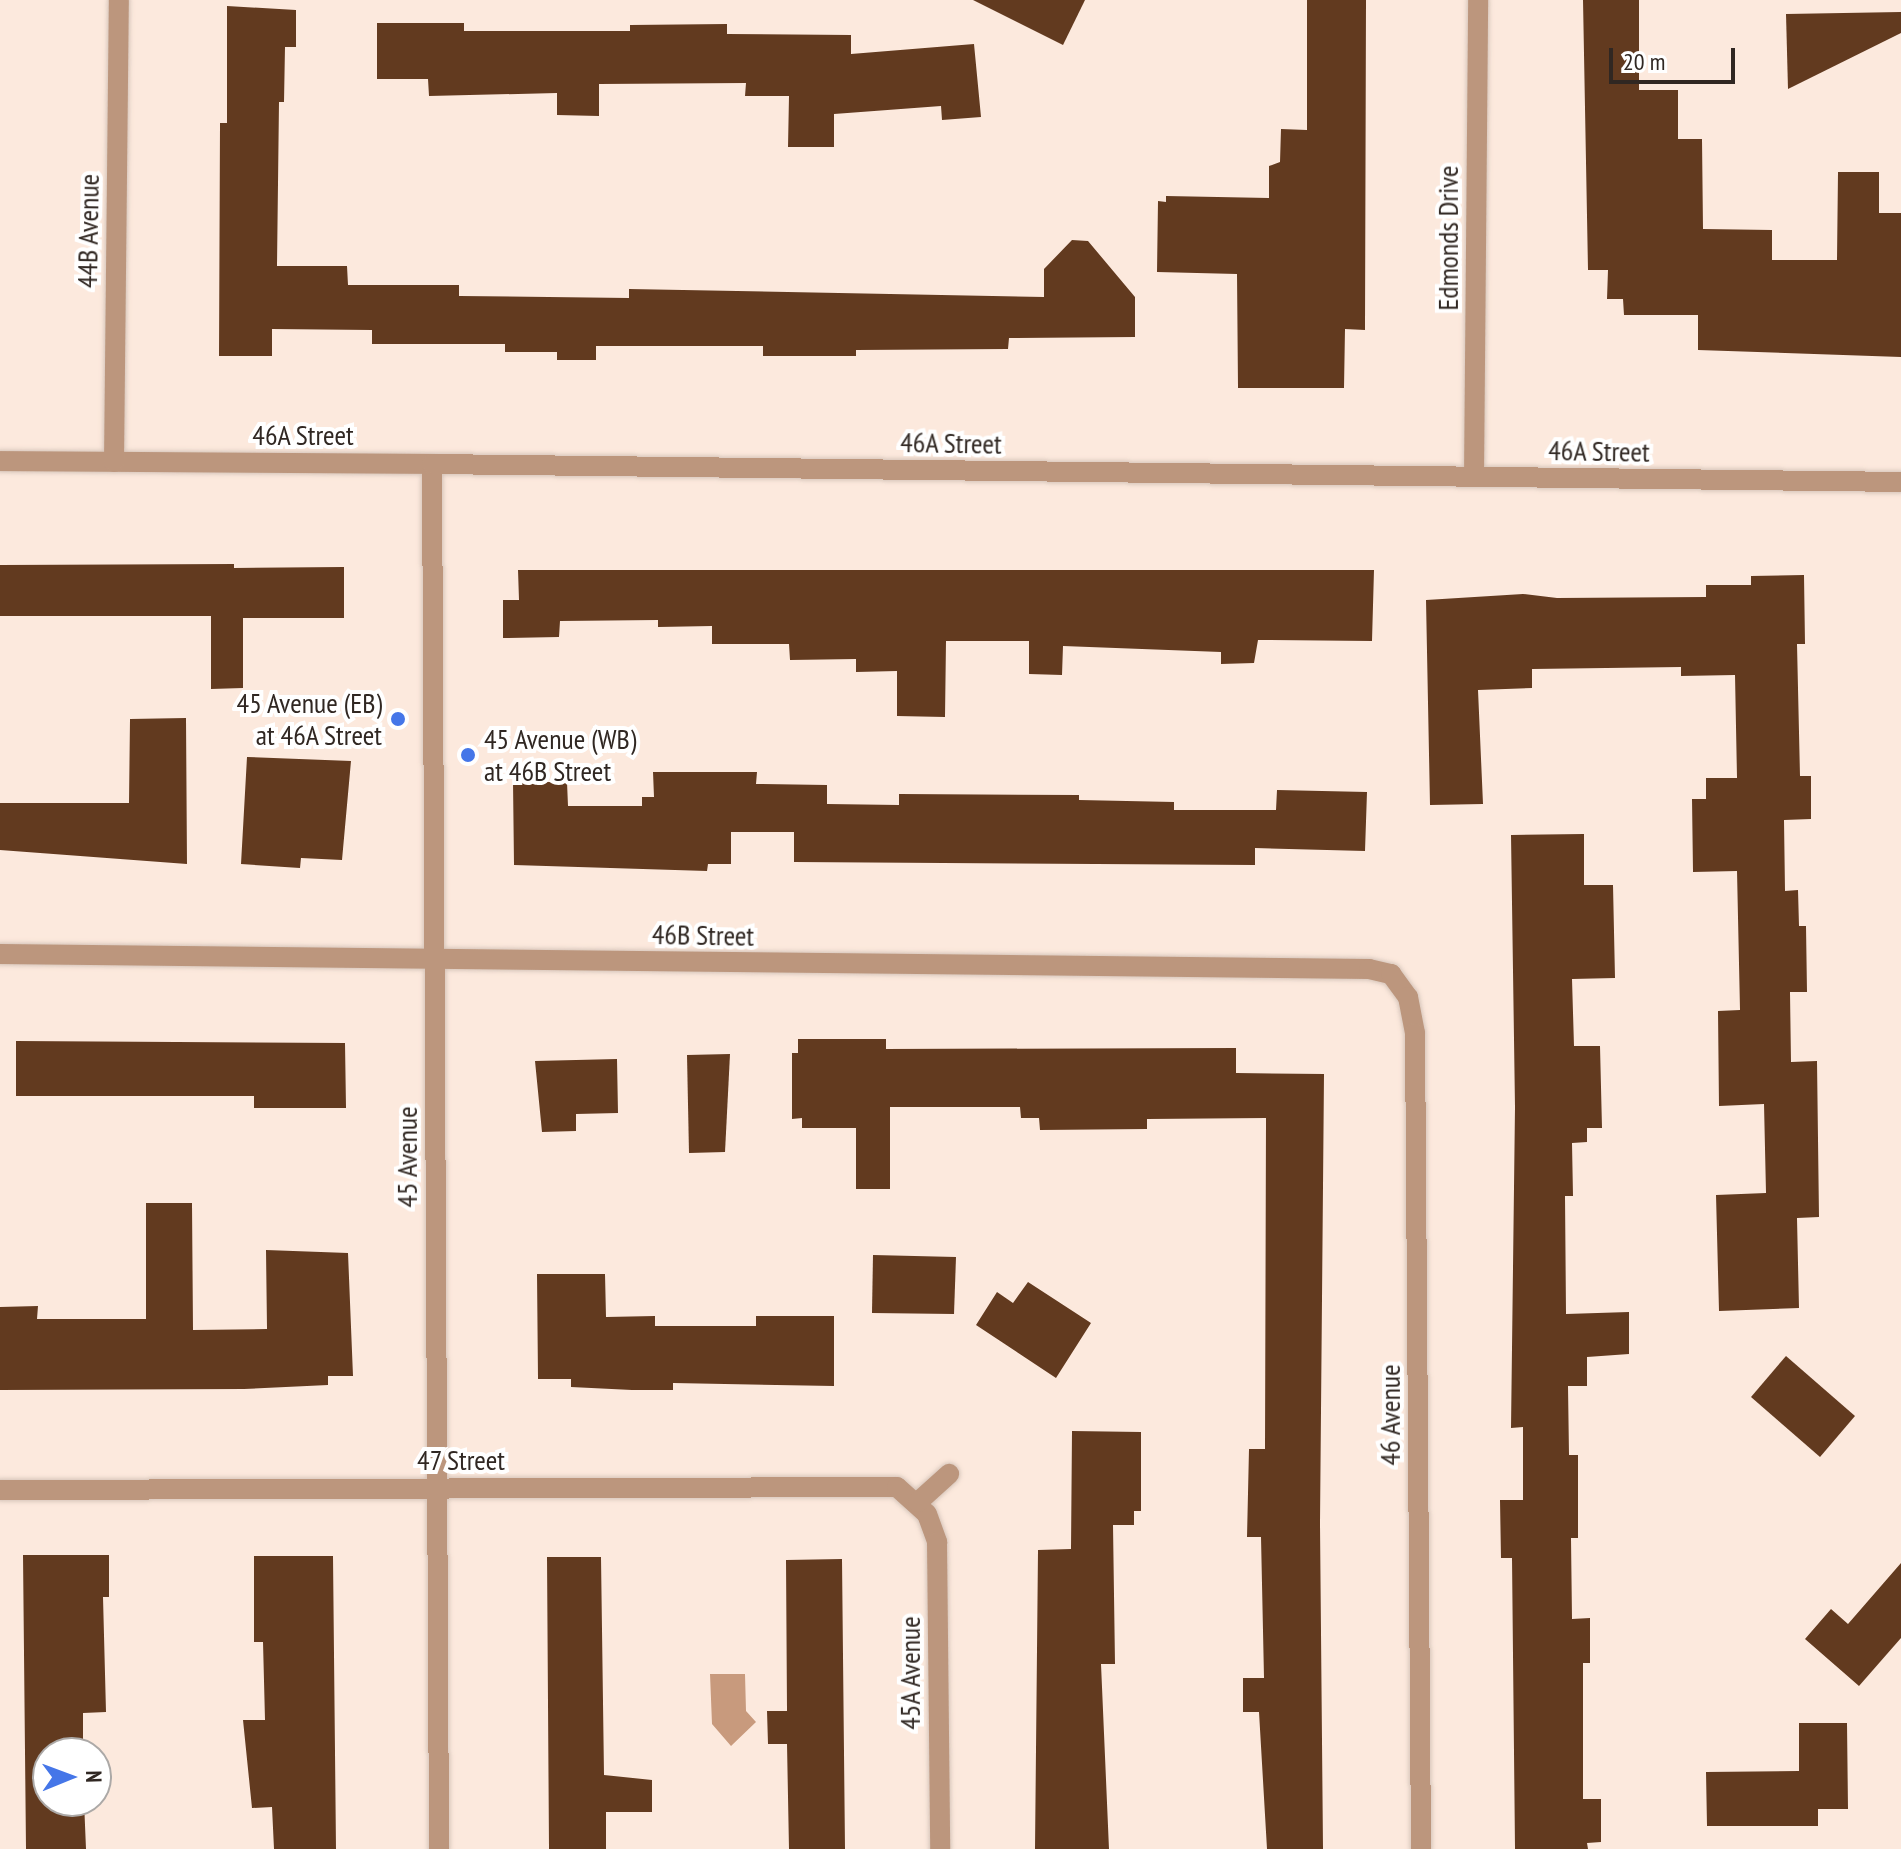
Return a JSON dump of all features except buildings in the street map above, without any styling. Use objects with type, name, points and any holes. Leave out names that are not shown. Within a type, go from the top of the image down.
[{"type":"street","name":"44B Avenue","points":[[114,462],[119,0]]},
{"type":"street","name":"Edmonds Drive","points":[[1474,477],[1478,0]]},
{"type":"street","name":"46A Street","points":[[0,461],[1901,482]]},
{"type":"street","name":"45 Avenue","points":[[432,464],[439,1849]]},
{"type":"street","name":"46B Street","points":[[0,954],[1369,969],[1391,974],[1401,984]]},
{"type":"street","name":"46 Avenue","points":[[1401,984],[1413,1013],[1415,1033],[1421,1849]]},
{"type":"street","points":[[918,1502],[949,1474]]},
{"type":"street","name":"47 Street","points":[[0,1490],[883,1485],[897,1487],[918,1502]]},
{"type":"street","name":"45A Avenue","points":[[918,1502],[937,1542],[940,1849]]},
{"type":"shaded area","points":[[710,1674],[745,1674],[746,1711],[756,1722],[731,1746],[712,1724]]},
{"type":"place","name":"45 Avenue (EB) at 46A Street","points":[[398,719]]},
{"type":"place","name":"45 Avenue (WB) at 46B Street","points":[[468,755]]}]
